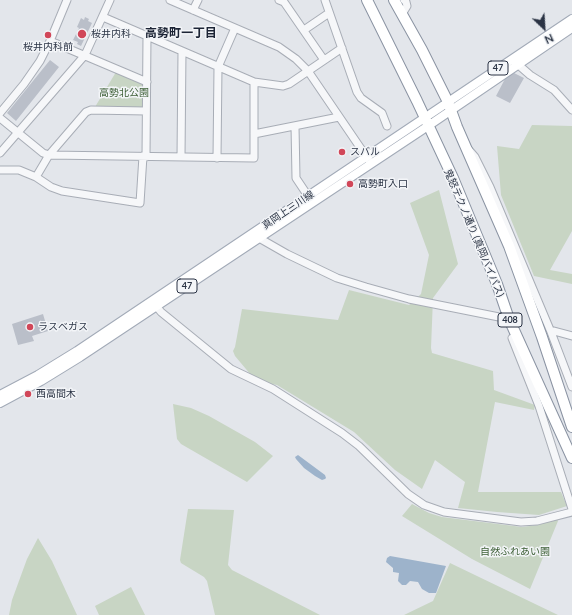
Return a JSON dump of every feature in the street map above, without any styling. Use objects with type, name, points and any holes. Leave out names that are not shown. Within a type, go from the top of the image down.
[{"type":"highway","name":"408","points":[[367,0],[418,101],[426,122]]},
{"type":"highway","name":"408","points":[[394,0],[422,50],[449,106],[508,246],[526,291],[572,427]]},
{"type":"highway","name":"鬼怒テクノ通り (真岡バイパス)","points":[[426,122],[463,202],[509,319],[572,458]]},
{"type":"main road","name":"真岡上三川線","points":[[515,62],[572,19]]},
{"type":"main road","name":"真岡上三川線","points":[[0,403],[41,381],[80,357],[308,196],[368,160],[515,62],[572,28]]},
{"type":"main road","name":"真岡上三川線","points":[[0,395],[38,375],[259,238],[368,160]]},
{"type":"street","points":[[0,113],[28,78],[40,60],[50,41],[67,0]]},
{"type":"street","points":[[0,153],[85,56],[110,0]]},
{"type":"street","points":[[170,0],[280,47],[296,59],[308,71],[368,160]]},
{"type":"street","points":[[193,10],[198,0]]},
{"type":"street","points":[[325,0],[357,92],[361,98],[382,113],[387,126]]},
{"type":"street","points":[[400,12],[404,11],[407,6],[404,0]]},
{"type":"street","points":[[283,1],[324,60]]},
{"type":"street","points":[[304,30],[329,13]]},
{"type":"street","points":[[103,16],[254,82],[283,86],[289,84],[342,48]]},
{"type":"street","points":[[217,158],[218,67],[235,28]]},
{"type":"street","points":[[0,170],[20,170],[36,177],[51,187],[62,191],[140,203],[146,111],[147,36]]},
{"type":"street","points":[[50,41],[147,82]]},
{"type":"street","points":[[181,157],[182,51]]},
{"type":"street","points":[[515,62],[530,75],[554,90],[572,110]]},
{"type":"street","points":[[0,118],[44,153],[49,155],[254,158],[254,82]]},
{"type":"street","points":[[36,177],[49,155],[86,112],[91,110],[146,111]]},
{"type":"street","points":[[254,134],[339,117]]},
{"type":"street","points":[[295,126],[296,178],[308,196]]},
{"type":"street","points":[[466,147],[476,157],[490,188],[551,332],[572,387]]},
{"type":"street","points":[[259,238],[321,271],[366,288],[509,319],[512,337],[539,406],[572,509]]},
{"type":"street","points":[[154,304],[160,312],[231,370],[273,389],[342,433],[359,446],[408,494],[424,505],[444,512],[521,522],[537,521],[572,512]]},
{"type":"street","points":[[551,332],[554,331],[572,336]]},
{"type":"green space","name":"高勢北公園","points":[[116,72],[144,83],[143,108],[95,107]]},
{"type":"green space","points":[[532,125],[572,126],[572,231],[550,270],[572,274],[572,284],[534,276],[501,195],[497,146],[519,149]]},
{"type":"green space","points":[[439,190],[458,264],[433,298],[432,353],[493,371],[494,390],[535,405],[534,410],[495,402],[478,492],[561,492],[567,506],[539,515],[458,508],[465,482],[435,460],[422,489],[395,470],[354,432],[277,385],[256,381],[235,356],[233,351],[242,309],[338,320],[349,290],[409,305],[421,294],[429,255],[410,203]]},
{"type":"green space","points":[[173,404],[191,408],[209,416],[255,442],[273,456],[247,482],[181,444],[177,439]]},
{"type":"green space","name":"自然ふれあい園","points":[[412,504],[429,513],[442,517],[522,527],[538,525],[557,519],[558,521],[530,589],[472,559],[402,516]]},
{"type":"green space","points":[[188,509],[234,510],[228,565],[232,570],[320,615],[215,615],[207,581],[204,577],[181,563],[180,560]]},
{"type":"green space","points":[[38,538],[52,561],[77,615],[9,615],[12,600],[27,559]]},
{"type":"green space","points":[[450,563],[558,615],[404,615],[433,601]]},
{"type":"green space","points":[[131,587],[145,615],[99,615],[95,606]]},
{"type":"water","points":[[298,455],[325,475],[326,478],[322,480],[304,468],[295,457]]},
{"type":"water","points":[[390,556],[446,566],[436,593],[429,593],[422,589],[418,582],[410,581],[406,585],[402,585],[398,581],[399,573],[393,572],[393,568],[386,562],[387,558]]},
{"type":"building","name":"桜井内科","points":[[85,17],[92,23],[81,46],[77,44],[78,42],[73,40],[79,28],[77,27],[81,18],[84,20]]},
{"type":"building","points":[[50,60],[59,67],[16,121],[7,113]]},
{"type":"building","points":[[514,73],[524,78],[510,103],[496,96],[506,77]]},
{"type":"building","name":"ラスベガス","points":[[43,314],[48,331],[32,336],[34,341],[18,345],[12,324]]},
{"type":"place","name":"桜井内科","points":[[82,34]]},
{"type":"place","name":"桜井内科前","points":[[48,35]]},
{"type":"place","name":"スバル","points":[[342,152]]},
{"type":"place","name":"高勢町入口","points":[[350,184]]},
{"type":"place","name":"ラスベガス","points":[[30,327]]},
{"type":"place","name":"西高間木","points":[[28,394]]},
{"type":"district","name":"高勢町一丁目","points":[[181,33]]}]
